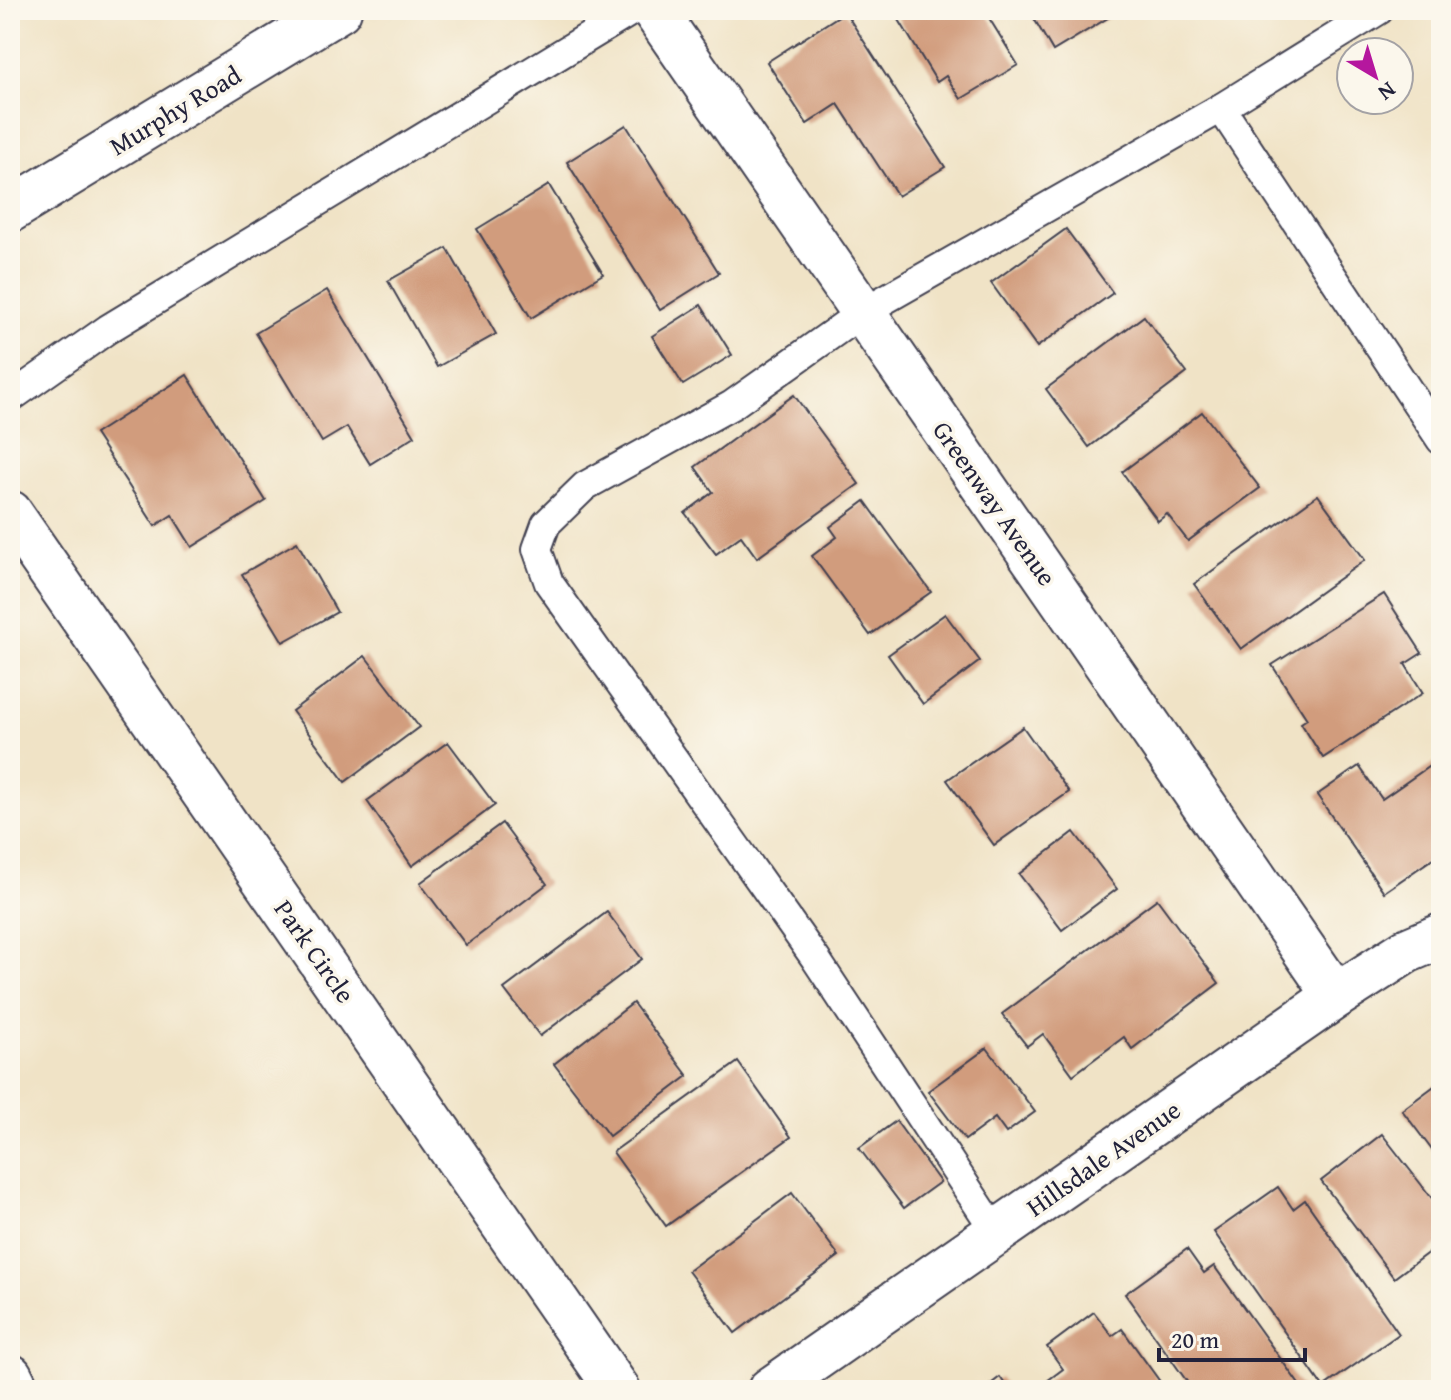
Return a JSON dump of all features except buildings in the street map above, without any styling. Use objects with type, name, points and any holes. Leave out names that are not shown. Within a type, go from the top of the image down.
[{"type":"main road","name":"Murphy Road","points":[[10,210],[339,10]]},
{"type":"main road","name":"Greenway Avenue","points":[[654,10],[1336,996]]},
{"type":"main road","name":"Park Circle","points":[[10,513],[618,1390]]},
{"type":"main road","name":"Hillsdale Avenue","points":[[770,1390],[1336,996],[1406,951],[1441,936]]},
{"type":"main road","points":[[10,1376],[17,1390]]},
{"type":"lane","points":[[10,398],[108,329],[633,10]]},
{"type":"lane","points":[[996,1232],[815,958],[549,583],[537,549],[546,524],[585,486],[732,405],[863,312],[1221,108],[1379,10]]},
{"type":"lane","points":[[1221,108],[1441,440]]}]
